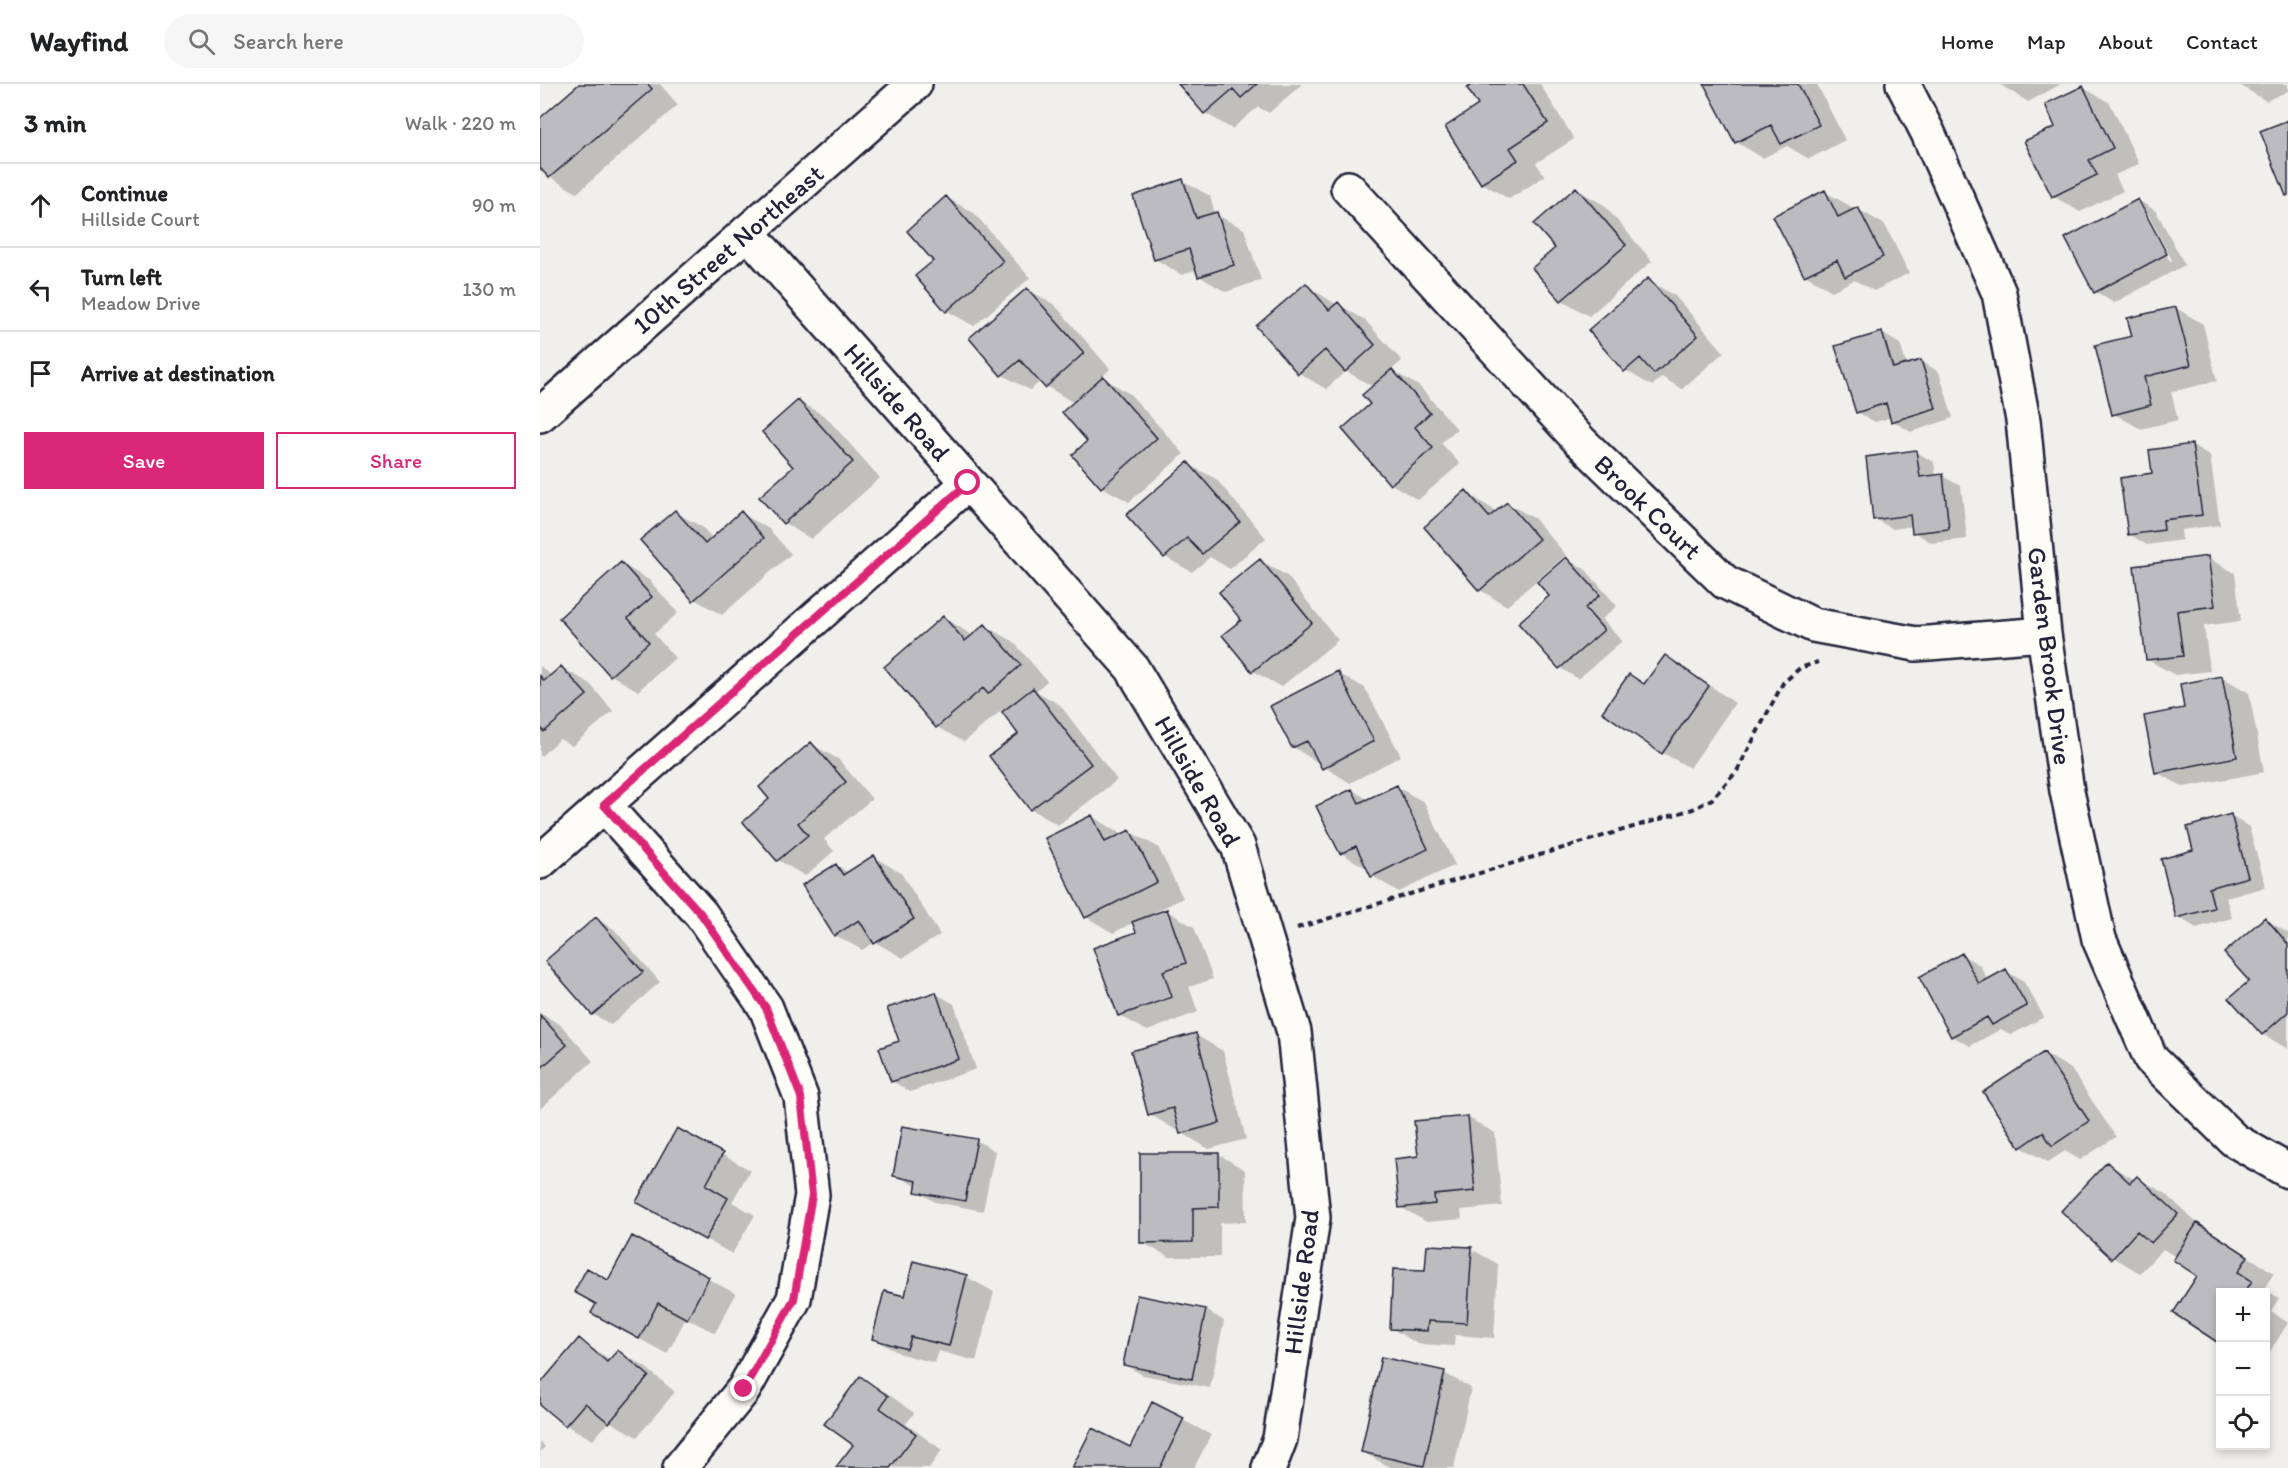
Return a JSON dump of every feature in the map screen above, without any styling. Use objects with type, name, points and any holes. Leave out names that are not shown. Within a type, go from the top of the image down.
[{"type":"street","name":"10th Street Northeast","points":[[540,415],[915,84]]},
{"type":"street","name":"Garden Brook Drive","points":[[1903,84],[1928,133],[1999,293],[2023,420],[2044,634],[2067,791],[2099,939],[2151,1059],[2234,1140],[2288,1171]]},
{"type":"street","name":"Brook Court","points":[[1348,188],[1580,441],[1725,582],[1813,625],[1916,644],[2044,634]]},
{"type":"street","name":"Hillside Road","points":[[747,232],[1132,668],[1238,846],[1294,1032],[1313,1218],[1280,1439],[1269,1468]]},
{"type":"street","points":[[540,862],[968,483]]},
{"type":"street","points":[[604,805],[701,914],[766,1008],[801,1097],[812,1195],[794,1299],[744,1389],[680,1468]]},
{"type":"path","points":[[1265,937],[1693,809],[1712,799],[1737,771],[1784,683],[1800,668],[1826,661]]},
{"type":"building","points":[[579,84],[648,84],[652,89],[549,178],[540,168],[540,118]]},
{"type":"building","points":[[1178,84],[1257,84],[1241,98],[1233,89],[1204,114]]},
{"type":"building","points":[[1473,84],[1523,84],[1548,123],[1510,148],[1518,160],[1481,184],[1445,127],[1478,105],[1467,88]]},
{"type":"building","points":[[1704,84],[1798,84],[1819,125],[1781,144],[1771,125],[1735,143]]},
{"type":"building","points":[[2083,86],[2113,148],[2089,160],[2097,175],[2052,197],[2024,141],[2055,127],[2045,104]]},
{"type":"building","points":[[2288,120],[2288,195],[2286,196],[2260,131]]},
{"type":"building","points":[[1183,179],[1196,218],[1217,212],[1234,265],[1198,277],[1189,249],[1154,260],[1133,196]]},
{"type":"building","points":[[1576,187],[1626,245],[1561,301],[1532,268],[1555,248],[1534,224]]},
{"type":"building","points":[[1825,190],[1838,217],[1858,207],[1883,257],[1845,277],[1837,260],[1804,276],[1773,216]]},
{"type":"building","points":[[946,196],[1003,261],[946,312],[915,276],[933,261],[907,231]]},
{"type":"building","points":[[2138,199],[2167,254],[2094,293],[2065,238]]},
{"type":"building","points":[[1648,278],[1698,336],[1654,374],[1640,358],[1624,372],[1588,330]]},
{"type":"building","points":[[1306,283],[1329,310],[1338,302],[1375,345],[1345,372],[1325,350],[1298,374],[1256,326]]},
{"type":"building","points":[[1027,288],[1084,353],[1045,388],[1020,360],[1001,376],[969,338]]},
{"type":"building","points":[[2176,307],[2191,365],[2144,377],[2151,405],[2112,415],[2095,345],[2132,336],[2127,318]]},
{"type":"building","points":[[1882,332],[1893,368],[1921,360],[1936,408],[1891,422],[1886,403],[1856,413],[1835,346]]},
{"type":"building","points":[[1392,369],[1430,413],[1415,427],[1433,448],[1390,485],[1342,429],[1370,404],[1362,395]]},
{"type":"building","points":[[1103,376],[1157,438],[1101,488],[1072,455],[1087,441],[1062,412]]},
{"type":"building","points":[[798,400],[853,462],[783,524],[759,497],[793,467],[762,432]]},
{"type":"building","points":[[2192,444],[2202,515],[2163,520],[2164,530],[2128,535],[2120,478],[2152,473],[2149,450]]},
{"type":"building","points":[[1916,450],[1920,477],[1943,474],[1949,529],[1912,533],[1910,515],[1873,520],[1866,457]]},
{"type":"building","points":[[1188,462],[1240,522],[1202,554],[1187,538],[1164,558],[1126,515]]},
{"type":"building","points":[[1466,490],[1489,517],[1507,502],[1539,539],[1479,591],[1424,527]]},
{"type":"building","points":[[675,510],[705,544],[741,511],[764,538],[693,601],[640,540]]},
{"type":"building","points":[[2208,556],[2215,606],[2177,611],[2183,656],[2146,660],[2134,566]]},
{"type":"building","points":[[1566,557],[1600,595],[1585,608],[1604,630],[1559,669],[1518,623],[1549,596],[1537,582]]},
{"type":"building","points":[[1260,559],[1312,623],[1252,672],[1222,635],[1241,620],[1219,592]]},
{"type":"building","points":[[621,562],[652,597],[628,618],[649,642],[610,676],[559,618]]},
{"type":"building","points":[[943,616],[965,641],[985,624],[1021,665],[988,694],[983,688],[936,728],[884,667]]},
{"type":"building","points":[[1665,655],[1709,686],[1662,754],[1602,712],[1629,674],[1644,684]]},
{"type":"building","points":[[561,666],[587,695],[544,732],[540,726],[540,676],[544,681]]},
{"type":"building","points":[[1338,671],[1374,741],[1322,769],[1307,741],[1292,748],[1270,706]]},
{"type":"building","points":[[2222,676],[2237,757],[2155,773],[2144,716],[2184,708],[2180,684]]},
{"type":"building","points":[[1033,688],[1091,764],[1030,810],[989,756],[1018,734],[1002,712]]},
{"type":"building","points":[[811,742],[846,782],[798,823],[808,835],[777,861],[743,822],[769,799],[759,787]]},
{"type":"building","points":[[1397,785],[1428,849],[1371,877],[1356,846],[1340,854],[1316,806],[1352,789],[1359,803]]},
{"type":"building","points":[[2231,814],[2248,877],[2209,888],[2214,908],[2176,918],[2161,859],[2193,850],[2187,827]]},
{"type":"building","points":[[1092,815],[1105,842],[1130,830],[1157,882],[1085,918],[1045,838]]},
{"type":"building","points":[[874,855],[914,919],[874,944],[859,920],[834,936],[802,885],[836,864],[843,875]]},
{"type":"building","points":[[1167,909],[1186,963],[1163,971],[1172,997],[1118,1016],[1093,948],[1136,932],[1132,922]]},
{"type":"building","points":[[596,917],[643,972],[592,1015],[545,961]]},
{"type":"building","points":[[2265,917],[2288,944],[2288,1012],[2262,1035],[2229,998],[2249,981],[2224,953]]},
{"type":"building","points":[[1962,953],[1979,984],[2006,969],[2027,1006],[1992,1025],[1987,1017],[1951,1037],[1919,977]]},
{"type":"building","points":[[936,992],[959,1059],[891,1082],[879,1048],[899,1041],[887,1008]]},
{"type":"building","points":[[540,1015],[567,1045],[540,1069]]},
{"type":"building","points":[[1196,1033],[1220,1123],[1180,1134],[1173,1108],[1148,1115],[1131,1051]]},
{"type":"building","points":[[2044,1052],[2089,1121],[2052,1146],[2043,1132],[2020,1148],[1983,1092]]},
{"type":"building","points":[[1468,1116],[1475,1191],[1434,1195],[1435,1204],[1399,1208],[1394,1159],[1418,1156],[1414,1121]]},
{"type":"building","points":[[902,1126],[977,1139],[965,1201],[915,1192],[917,1181],[893,1176]]},
{"type":"building","points":[[677,1128],[723,1153],[706,1185],[728,1198],[705,1240],[636,1202]]},
{"type":"building","points":[[1140,1153],[1219,1153],[1219,1207],[1193,1208],[1193,1242],[1140,1243]]},
{"type":"building","points":[[2107,1162],[2130,1183],[2137,1176],[2178,1214],[2151,1243],[2137,1231],[2112,1259],[2061,1211]]},
{"type":"building","points":[[2197,1223],[2248,1256],[2238,1272],[2252,1281],[2248,1288],[2216,1288],[2216,1341],[2173,1313],[2197,1276],[2173,1260]]},
{"type":"building","points":[[632,1236],[709,1277],[687,1319],[658,1303],[639,1339],[591,1313],[596,1304],[574,1292],[587,1268],[608,1280]]},
{"type":"building","points":[[1427,1245],[1472,1247],[1467,1323],[1428,1321],[1427,1331],[1390,1329],[1393,1269],[1425,1270]]},
{"type":"building","points":[[913,1261],[967,1275],[949,1346],[911,1337],[907,1349],[872,1339],[884,1291],[905,1296]]},
{"type":"building","points":[[1137,1295],[1206,1309],[1192,1379],[1123,1365]]},
{"type":"building","points":[[579,1338],[607,1362],[618,1350],[649,1376],[609,1423],[585,1403],[565,1426],[540,1405],[540,1384]]},
{"type":"building","points":[[1381,1357],[1445,1371],[1424,1466],[1361,1452]]},
{"type":"building","points":[[860,1376],[888,1396],[880,1408],[916,1434],[890,1468],[836,1467],[853,1445],[824,1424]]},
{"type":"building","points":[[1152,1402],[1184,1418],[1160,1468],[1072,1468],[1092,1428],[1130,1447]]},
{"type":"route","points":[[744,1389],[794,1299],[812,1195],[801,1097],[766,1008],[701,914],[604,805],[968,483]]}]
